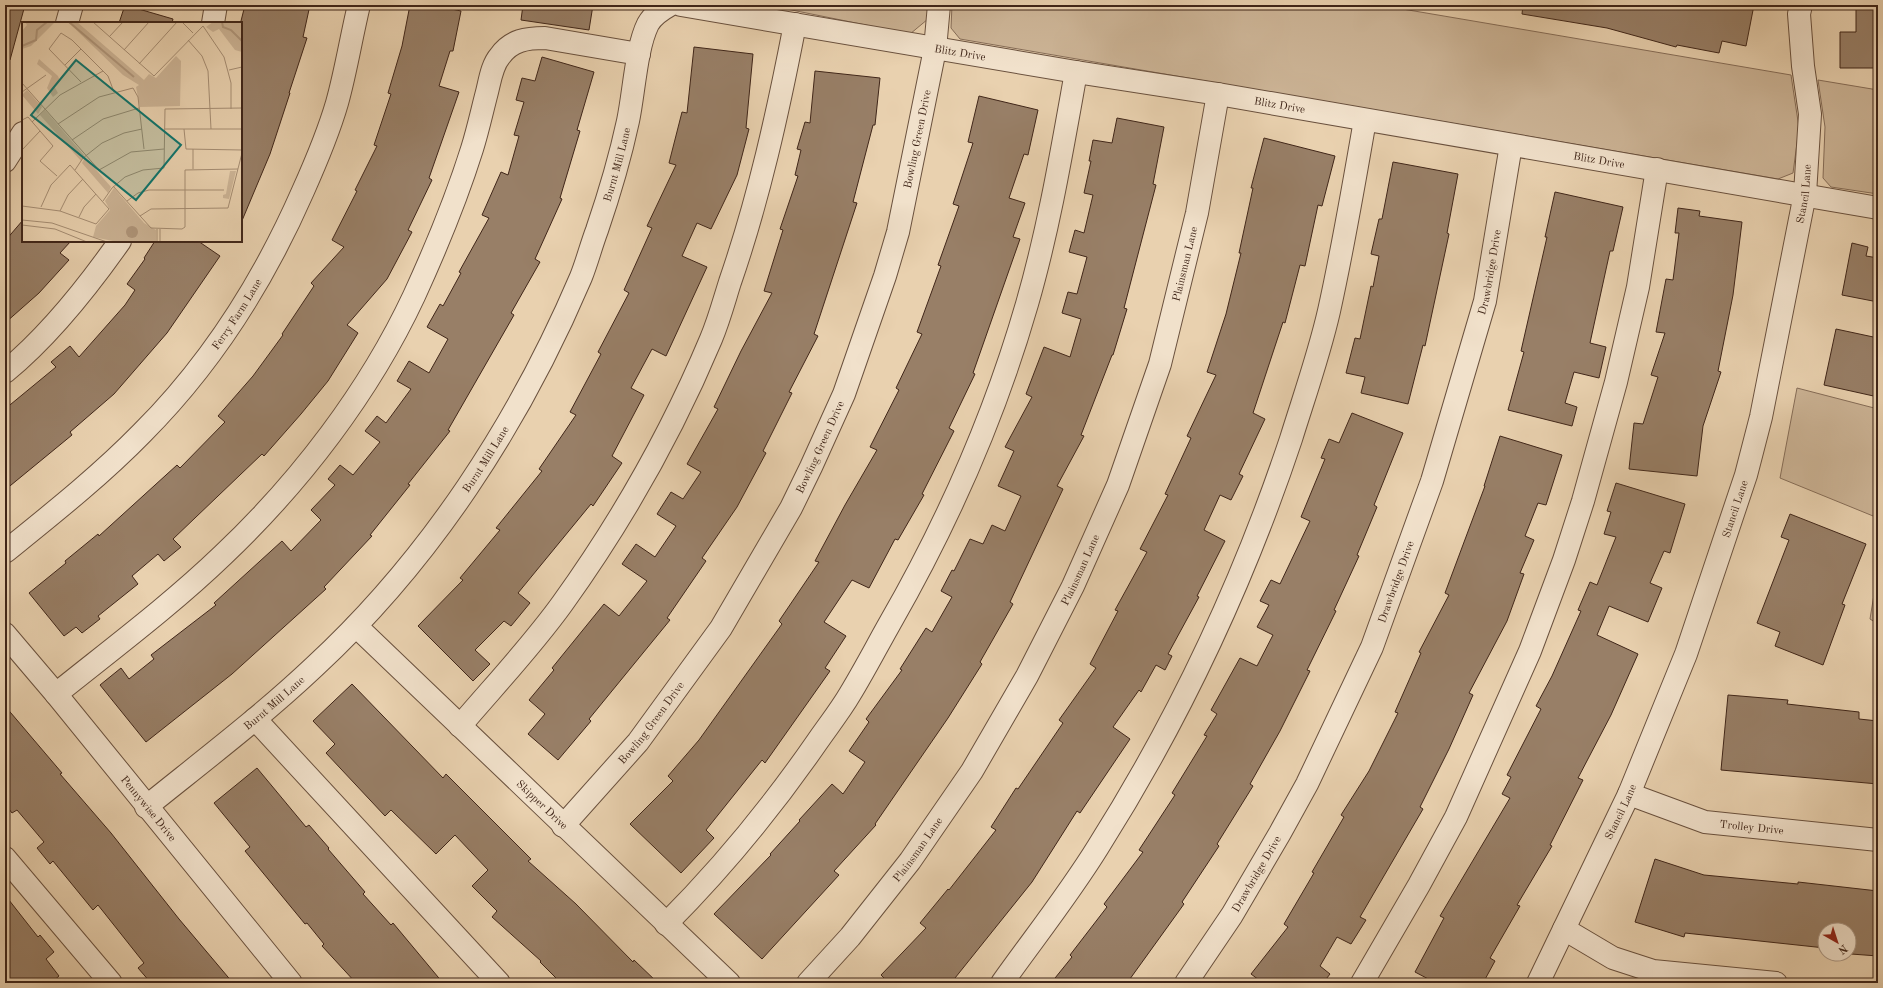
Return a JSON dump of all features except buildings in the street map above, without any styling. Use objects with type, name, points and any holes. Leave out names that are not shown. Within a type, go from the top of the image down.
[{"type":"street","points":[[67,22],[72,5]]},
{"type":"street","points":[[213,22],[216,5]]},
{"type":"street","name":"Ferry Farm Lane","points":[[5,552],[103,470],[143,433],[214,350],[242,308],[286,229],[320,153],[337,103],[359,5]]},
{"type":"street","name":"Bowling Green Drive","points":[[563,826],[638,742],[720,628],[791,508],[844,394],[886,276],[898,232],[935,48],[939,5]]},
{"type":"street","name":"Stancil Lane","points":[[1538,983],[1630,794],[1686,654],[1746,475],[1761,416],[1805,194],[1810,114],[1803,66],[1799,14],[1801,5]]},
{"type":"street","name":"Blitz Drive","points":[[671,6],[794,24],[1076,72],[1218,94],[1805,194],[1878,208]]},
{"type":"street","name":"Burnt Mill Lane","points":[[146,807],[255,719],[314,667],[356,626],[393,586],[435,532],[479,471],[541,363],[582,276],[611,188],[628,121],[639,54],[647,25],[653,16],[671,6]]},
{"type":"street","points":[[460,726],[532,642],[561,605],[602,545],[671,426],[712,337],[749,227],[769,151],[794,24]]},
{"type":"street","points":[[56,694],[183,590],[222,556],[264,514],[285,490],[345,412],[400,324],[436,249],[466,168],[492,74],[500,55],[507,48],[522,39],[545,38],[639,54]]},
{"type":"street","points":[[666,924],[731,853],[796,772],[849,696],[922,568],[971,462],[1003,377],[1027,304],[1053,198],[1076,72]]},
{"type":"street","name":"Plainsman Lane","points":[[808,983],[850,936],[910,861],[972,772],[1027,676],[1073,586],[1118,485],[1160,364],[1197,213],[1218,94]]},
{"type":"street","points":[[1002,983],[1084,870],[1142,775],[1183,699],[1243,569],[1270,502],[1306,391],[1326,320],[1350,210],[1365,120]]},
{"type":"street","points":[[5,161],[22,135]]},
{"type":"street","name":"Drawbridge Drive","points":[[1189,982],[1232,915],[1307,784],[1372,647],[1432,481],[1484,301],[1512,145]]},
{"type":"street","points":[[1362,983],[1419,885],[1456,817],[1530,651],[1564,560],[1584,501],[1616,382],[1638,287],[1657,169]]},
{"type":"street","points":[[5,372],[54,323],[78,296],[119,242]]},
{"type":"street","name":"Skipper Drive","points":[[356,626],[666,924],[720,980]]},
{"type":"street","name":"Pennywise Drive","points":[[5,634],[56,694],[146,807],[291,983]]},
{"type":"street","points":[[255,719],[499,983]]},
{"type":"street","name":"Trolley Drive","points":[[1630,794],[1705,822],[1878,840]]},
{"type":"street","points":[[5,858],[111,983]]},
{"type":"street","points":[[1564,929],[1613,958],[1653,971],[1776,983]]},
{"type":"shaded area","points":[[767,5],[928,5],[928,19],[910,34]]},
{"type":"shaded area","points":[[952,5],[1379,5],[1791,75],[1799,128],[1793,173],[1778,179],[960,39],[951,28]]},
{"type":"shaded area","points":[[1818,80],[1878,90],[1878,194],[1831,187],[1823,178],[1825,127]]},
{"type":"shaded area","points":[[1797,388],[1878,409],[1878,518],[1780,478]]},
{"type":"shaded area","points":[[1878,570],[1878,624],[1870,619]]}]
